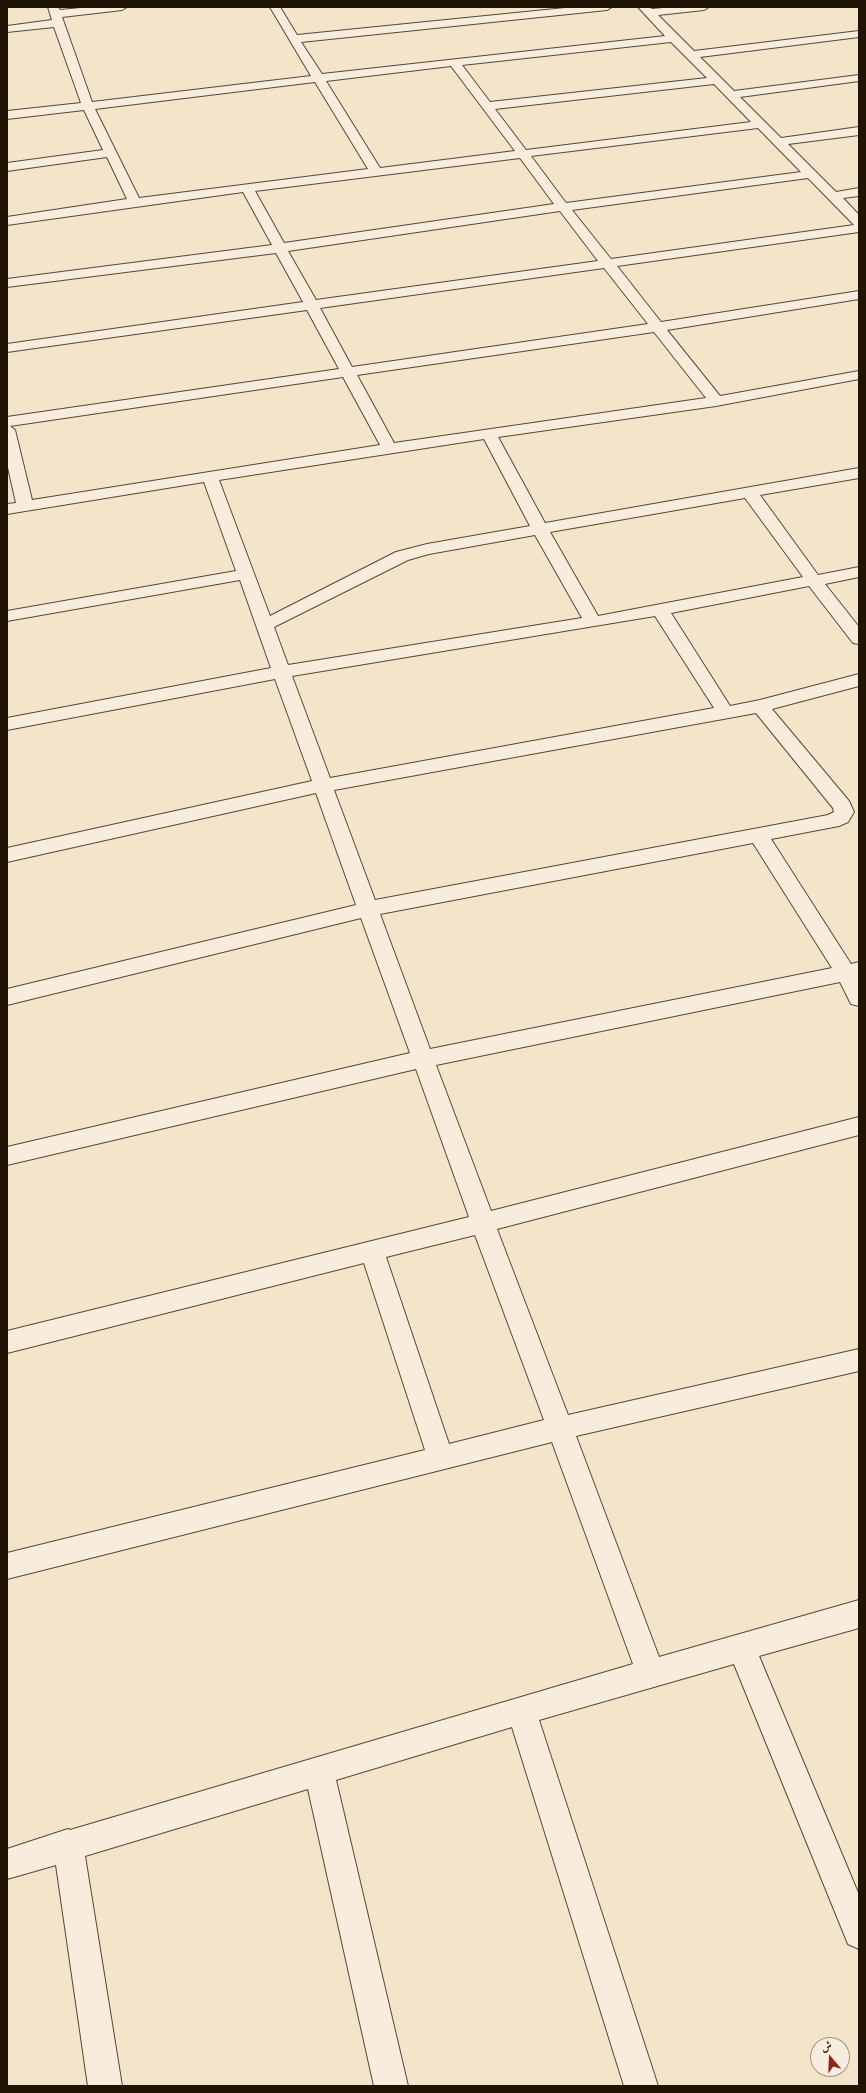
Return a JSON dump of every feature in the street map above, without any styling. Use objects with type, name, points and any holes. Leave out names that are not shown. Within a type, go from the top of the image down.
[{"type":"street","points":[[7,29],[56,15],[122,7]]},
{"type":"street","points":[[275,7],[376,172]]},
{"type":"street","points":[[294,39],[607,7]]},
{"type":"street","points":[[646,10],[704,7]]},
{"type":"street","points":[[646,10],[859,222]]},
{"type":"street","points":[[56,15],[88,106],[135,202]]},
{"type":"street","points":[[691,55],[859,34]]},
{"type":"street","points":[[7,115],[454,62],[674,38]]},
{"type":"street","points":[[454,62],[563,207],[716,401]]},
{"type":"street","points":[[731,95],[859,78]]},
{"type":"street","points":[[488,106],[717,80]]},
{"type":"street","points":[[7,221],[135,202],[761,124]]},
{"type":"street","points":[[778,142],[859,131]]},
{"type":"street","points":[[7,167],[111,153]]},
{"type":"street","points":[[7,283],[280,248],[563,207],[811,174]]},
{"type":"street","points":[[248,189],[390,448]]},
{"type":"street","points":[[833,196],[859,192]]},
{"type":"street","points":[[7,348],[859,228]]},
{"type":"street","points":[[7,422],[347,371],[659,327],[859,295]]},
{"type":"street","points":[[7,509],[488,433],[716,401],[859,375]]},
{"type":"street","points":[[7,430],[25,506]]},
{"type":"street","points":[[488,433],[593,622]]},
{"type":"street","points":[[265,625],[402,556],[427,549],[859,473]]},
{"type":"street","points":[[210,476],[483,1223],[651,1673]]},
{"type":"street","points":[[750,493],[813,580],[859,639]]},
{"type":"street","points":[[7,724],[282,672],[593,622],[859,572]]},
{"type":"street","points":[[7,616],[246,574]]},
{"type":"street","points":[[660,609],[725,712]]},
{"type":"street","points":[[7,855],[324,785],[760,706],[859,680]]},
{"type":"street","points":[[7,996],[369,908],[832,821],[841,817],[844,812],[842,806],[760,706]]},
{"type":"street","points":[[758,834],[853,972],[859,998]]},
{"type":"street","points":[[7,1156],[423,1059],[853,972]]},
{"type":"street","points":[[7,1342],[483,1223],[859,1126]]},
{"type":"street","points":[[372,1251],[441,1458]]},
{"type":"street","points":[[7,1566],[560,1428],[859,1360]]},
{"type":"street","points":[[7,1864],[68,1844],[521,1710],[859,1614]]},
{"type":"street","points":[[741,1647],[859,1933]]},
{"type":"street","points":[[521,1710],[641,2086]]},
{"type":"street","points":[[319,1771],[391,2086]]},
{"type":"street","points":[[68,1844],[105,2086]]}]
